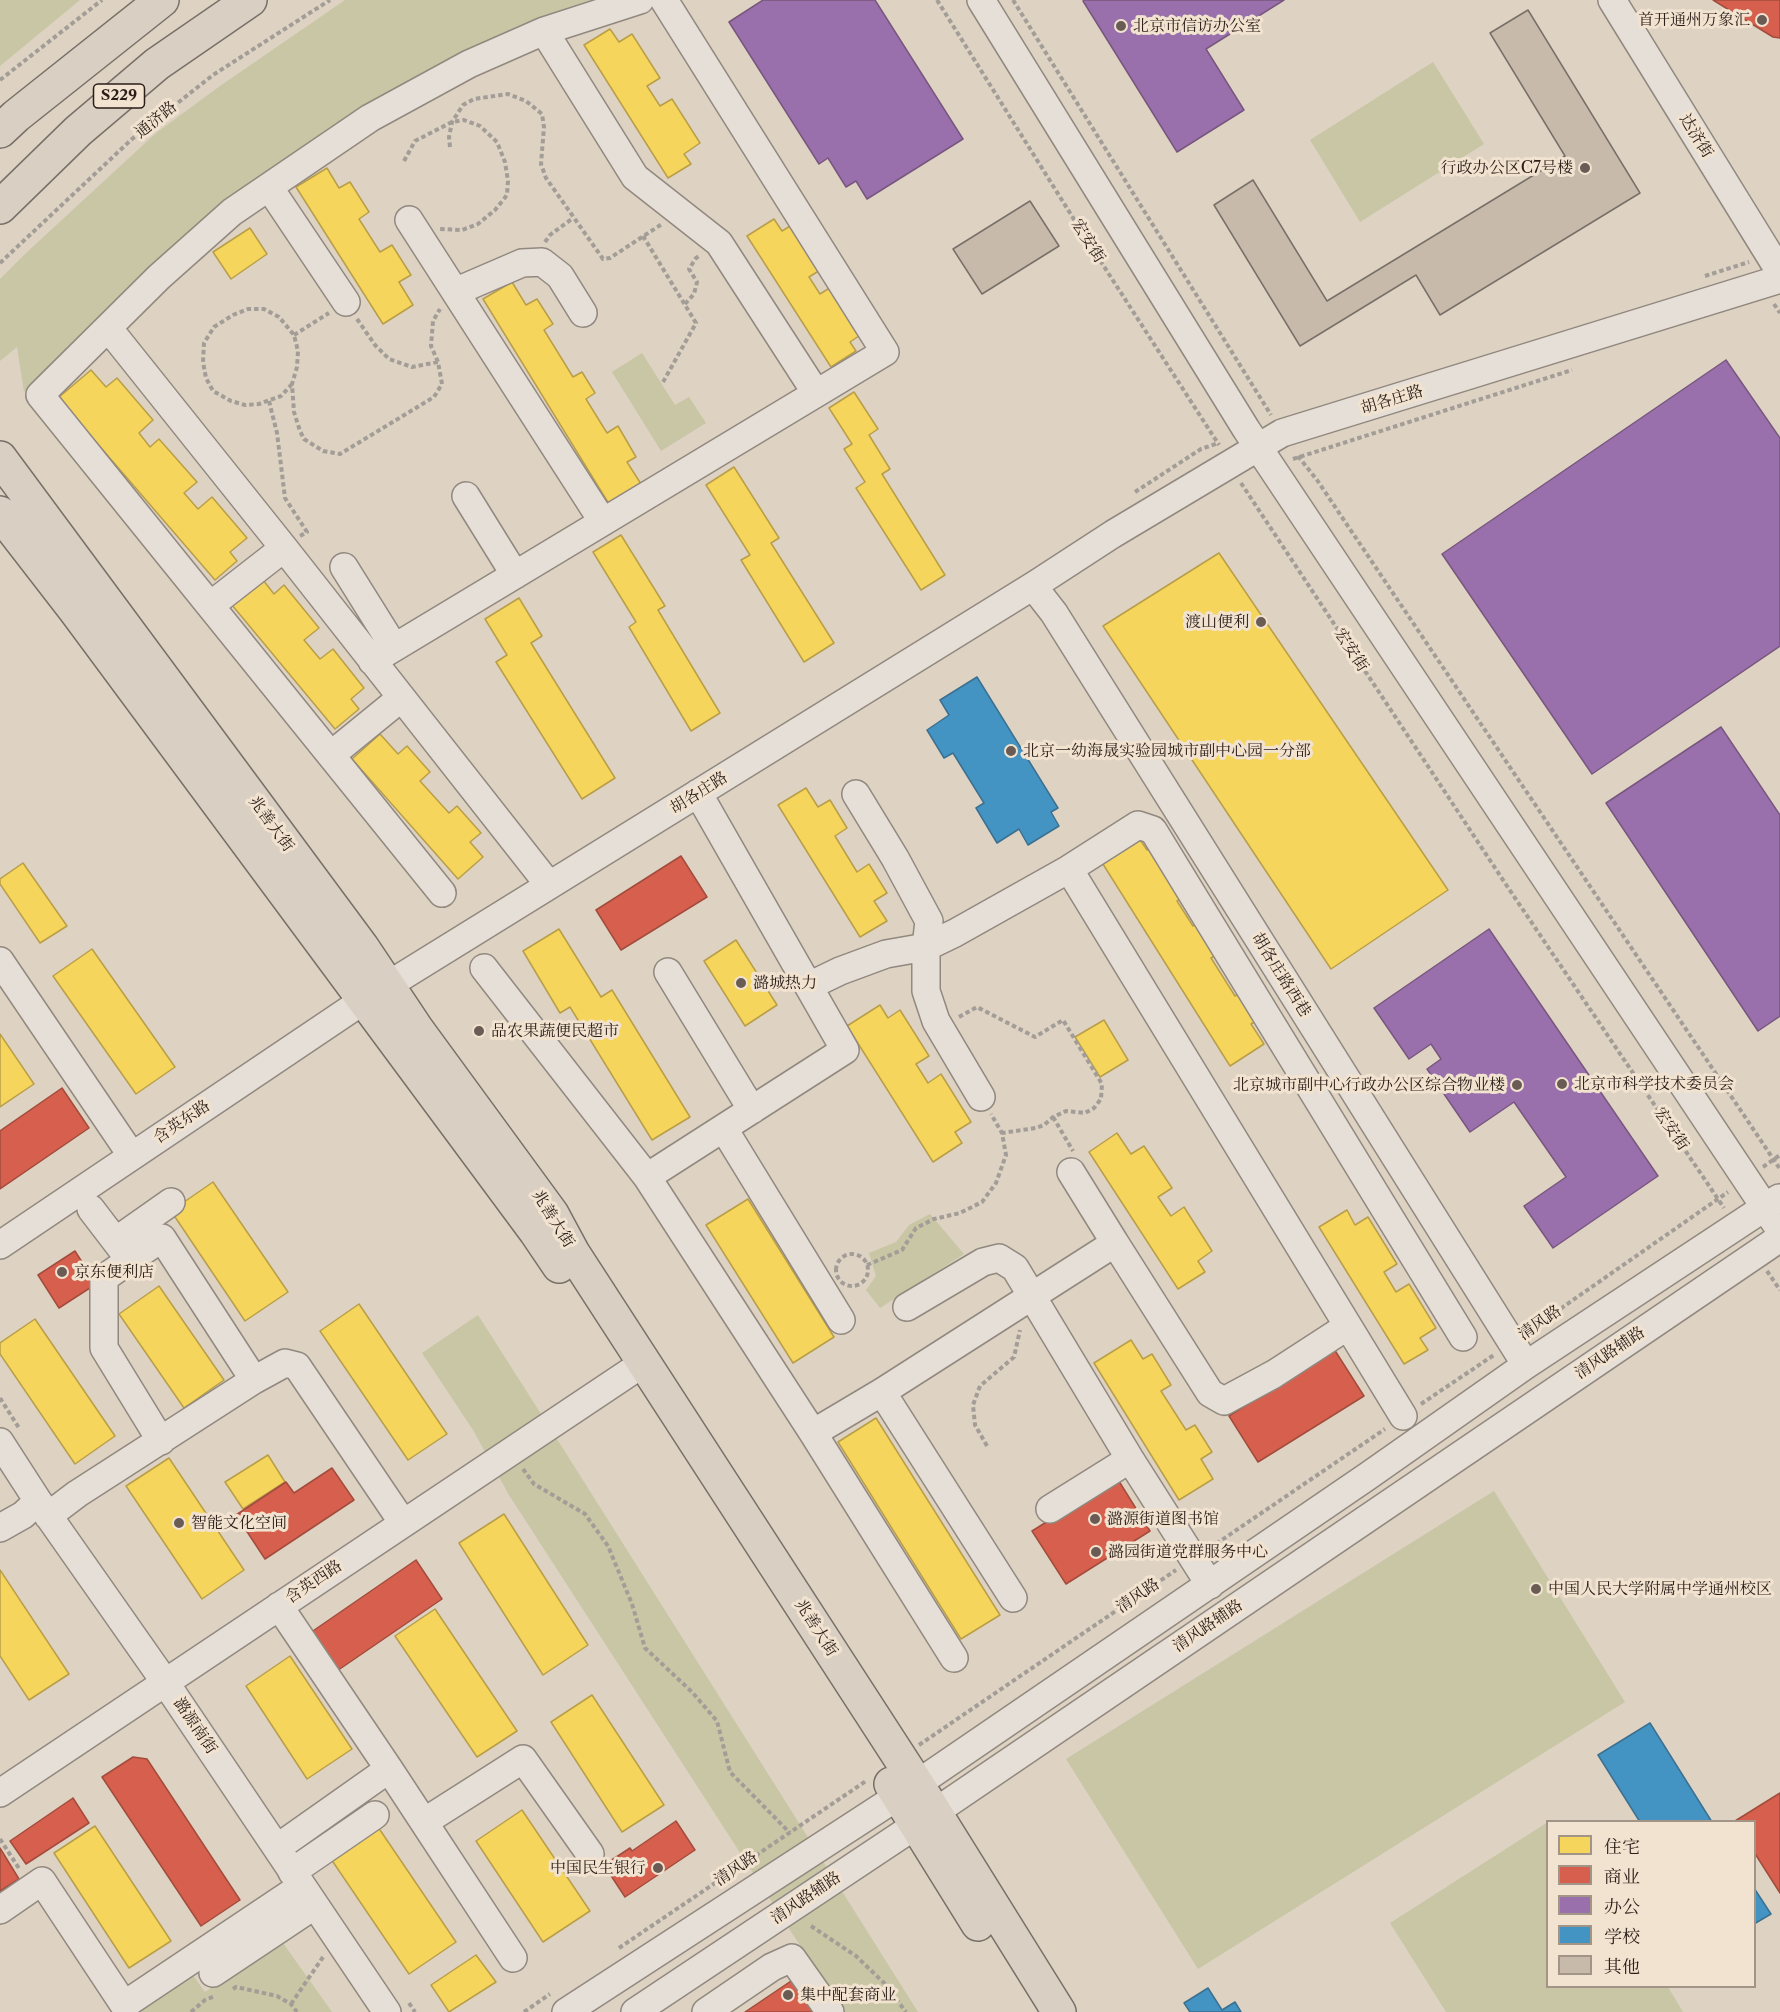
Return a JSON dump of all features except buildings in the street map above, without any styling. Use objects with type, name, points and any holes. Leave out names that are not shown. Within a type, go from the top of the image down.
[{"type":"main road","name":"S229","points":[[0,131],[162,0]]},
{"type":"main road","name":"S229","points":[[0,207],[78,131],[157,64],[250,0]]},
{"type":"main road","name":"兆善大街","points":[[0,458],[362,947],[376,993],[659,1415],[869,1753],[899,1777]]},
{"type":"main road","name":"兆善大街","points":[[0,513],[552,1214],[573,1252],[925,1818],[1059,2012]]},
{"type":"main road","name":"兆善大街","points":[[925,1818],[1032,2012]]},
{"type":"street","points":[[442,893],[40,395],[159,277],[232,212],[370,118],[470,64],[544,31],[640,0]]},
{"type":"street","points":[[383,654],[885,352],[664,0]]},
{"type":"street","name":"宏安街","points":[[981,0],[1265,458],[1746,1180],[1772,1202],[1780,1230]]},
{"type":"street","name":"达济街","points":[[1611,0],[1780,272]]},
{"type":"street","points":[[544,31],[635,177],[719,243],[816,393]]},
{"type":"street","points":[[269,187],[346,302]]},
{"type":"street","points":[[409,220],[457,291],[603,522]]},
{"type":"street","points":[[457,291],[522,263],[542,262],[560,276],[583,313]]},
{"type":"street","name":"胡各庄路","points":[[376,993],[1034,586],[1113,534],[1235,480],[1265,458],[1282,433],[1780,279]]},
{"type":"street","points":[[109,329],[284,548],[383,654]]},
{"type":"street","points":[[466,496],[515,574]]},
{"type":"street","points":[[211,605],[284,548]]},
{"type":"street","points":[[344,567],[401,698],[549,885]]},
{"type":"street","name":"胡各庄路西巷","points":[[1034,586],[1061,623],[1519,1354]]},
{"type":"street","points":[[331,755],[401,698]]},
{"type":"street","points":[[647,1177],[845,1050],[698,793]]},
{"type":"street","points":[[856,795],[895,858],[929,921],[926,947],[926,991],[936,1021],[981,1097]]},
{"type":"street","points":[[809,986],[840,971],[886,954],[926,947],[1070,869],[1138,825],[1153,830],[1463,1337]]},
{"type":"street","points":[[1070,869],[1403,1416]]},
{"type":"street","points":[[0,961],[132,1156]]},
{"type":"street","points":[[484,968],[647,1177],[813,1433],[954,1658]]},
{"type":"street","points":[[668,972],[752,1110]]},
{"type":"street","name":"含英东路","points":[[0,1245],[376,993]]},
{"type":"street","points":[[724,1129],[841,1320]]},
{"type":"street","points":[[1071,1172],[1210,1394],[1224,1401],[1274,1374],[1348,1326]]},
{"type":"street","points":[[161,1441],[104,1348],[104,1278],[123,1250],[171,1202]]},
{"type":"street","name":"清风路","points":[[560,2002],[899,1777],[1210,1585],[1519,1354],[1736,1226],[1772,1202]]},
{"type":"street","points":[[91,1209],[123,1250]]},
{"type":"street","points":[[123,1250],[162,1238],[254,1380]]},
{"type":"street","name":"清风路辅路","points":[[635,2012],[1780,1238]]},
{"type":"street","points":[[813,1433],[1022,1304],[1115,1243]]},
{"type":"street","points":[[908,1307],[983,1262],[999,1258],[1015,1268],[1022,1304],[1130,1459],[1210,1585]]},
{"type":"street","points":[[0,1528],[23,1515],[77,1494],[254,1380],[285,1363],[297,1366],[403,1523]]},
{"type":"street","name":"含英西路","points":[[0,1793],[630,1372]]},
{"type":"street","points":[[882,1392],[1013,1598]]},
{"type":"street","name":"潞源南街","points":[[0,1442],[387,2012]]},
{"type":"street","points":[[1050,1509],[1130,1459]]},
{"type":"street","points":[[279,1606],[390,1769],[513,1959]]},
{"type":"street","points":[[424,1822],[523,1759],[590,1854]]},
{"type":"street","points":[[277,1848],[390,1769]]},
{"type":"street","points":[[218,1987],[303,1887],[375,1815]]},
{"type":"street","points":[[0,1910],[42,1881],[124,2005],[303,1887]]},
{"type":"street","points":[[706,2012],[772,1967],[792,1958],[830,2012]]},
{"type":"path","points":[[0,80],[102,0]]},
{"type":"path","name":"通济路","points":[[0,263],[132,139],[213,75],[330,0]]},
{"type":"path","name":"宏安街","points":[[937,0],[1085,237],[1218,443],[1235,480],[1736,1226]]},
{"type":"path","points":[[1013,0],[1282,433],[1323,490],[1780,1169]]},
{"type":"path","points":[[450,147],[452,122],[463,105],[474,99],[508,94],[526,101],[542,114],[544,127],[542,164],[546,178],[603,259],[610,258],[681,212]]},
{"type":"path","points":[[404,162],[415,141],[452,122],[464,120],[480,126],[497,142],[505,162],[508,181],[507,195],[495,210],[478,224],[462,230],[438,229]]},
{"type":"path","points":[[542,262],[542,247],[550,235],[573,218]]},
{"type":"path","points":[[643,236],[696,323],[662,384]]},
{"type":"path","points":[[685,304],[694,294],[697,282],[689,269],[696,258],[719,243]]},
{"type":"path","points":[[292,384],[281,396],[259,404],[245,405],[231,401],[213,391],[206,378],[203,362],[204,343],[214,327],[232,315],[248,309],[264,309],[279,317],[294,335],[298,351],[297,368],[292,384],[294,412],[304,439],[323,451],[340,454],[434,397],[442,384],[438,362],[431,346],[432,321],[444,302],[457,291]]},
{"type":"path","points":[[294,335],[346,302],[375,345],[389,359],[412,367],[438,362]]},
{"type":"path","points":[[1764,309],[1780,302]]},
{"type":"path","name":"胡各庄路","points":[[1265,458],[1298,456],[1573,369]]},
{"type":"path","points":[[269,401],[277,433],[285,498],[307,532],[284,548]]},
{"type":"path","points":[[945,1037],[948,1024],[977,1007],[1035,1037],[1063,1020],[1102,1084],[1101,1099],[1094,1108],[1085,1113],[1066,1111],[1036,1128],[1002,1133]]},
{"type":"path","points":[[867,1265],[902,1250],[916,1228],[934,1219],[960,1213],[982,1203],[996,1183],[1006,1155],[1002,1133],[981,1097]]},
{"type":"path","points":[[1053,1117],[1073,1152],[1071,1172]]},
{"type":"path","name":"清风路","points":[[612,1952],[790,1833],[899,1777],[1193,1559],[1403,1416],[1519,1354],[1718,1199],[1780,1155]]},
{"type":"path","points":[[850,1254],[861,1257],[867,1265],[865,1280],[856,1286],[846,1286],[836,1274],[837,1263],[850,1254]]},
{"type":"path","points":[[1756,1254],[1780,1290]]},
{"type":"path","points":[[987,1446],[975,1425],[973,1405],[980,1386],[1014,1357],[1019,1342],[1022,1304]]},
{"type":"path","points":[[510,1451],[534,1484],[585,1514],[608,1546],[632,1605],[645,1648],[692,1692],[717,1721],[730,1772],[790,1833]]},
{"type":"path","points":[[0,1839],[32,1888]]},
{"type":"path","points":[[811,1926],[856,1956],[884,1983],[906,2012]]},
{"type":"path","points":[[291,2004],[323,1957]]},
{"type":"path","points":[[191,2012],[218,1987],[278,1996],[291,2004],[297,2012]]},
{"type":"path","points":[[524,2012],[560,2002]]},
{"type":"shaded area","points":[[0,0],[80,0],[0,66]]},
{"type":"shaded area","points":[[345,0],[603,0],[441,66],[333,125],[267,172],[186,236],[97,318],[24,392],[17,347],[0,361],[0,279],[156,133]]},
{"type":"shaded area","points":[[1433,62],[1484,144],[1360,222],[1310,140]]},
{"type":"shaded area","points":[[642,353],[675,405],[689,397],[706,423],[661,451],[612,372]]},
{"type":"shaded area","points":[[930,1214],[964,1254],[880,1308],[866,1290],[876,1276],[869,1253],[896,1242],[909,1225]]},
{"type":"shaded area","points":[[478,1315],[918,2012],[843,2012],[509,1495],[473,1430],[422,1353]]},
{"type":"shaded area","points":[[1494,1491],[1625,1702],[1198,1969],[1066,1759]]},
{"type":"shaded area","points":[[1546,1823],[1546,1988],[1669,1988],[1683,2012],[1446,2012],[1390,1923]]},
{"type":"shaded area","points":[[283,1943],[332,2012],[129,2012],[190,1971],[205,1992]]},
{"type":"place","name":"首开通州万象汇","points":[[1762,20]]},
{"type":"place","name":"北京市信访办公室","points":[[1121,26]]},
{"type":"place","name":"行政办公区C7号楼","points":[[1585,168]]},
{"type":"place","name":"渡山便利","points":[[1261,622]]},
{"type":"place","name":"北京一幼海晟实验园城市副中心园一分部","points":[[1011,751]]},
{"type":"place","name":"潞城热力","points":[[741,983]]},
{"type":"place","name":"品农果蔬便民超市","points":[[479,1031]]},
{"type":"place","name":"北京市科学技术委员会","points":[[1562,1084]]},
{"type":"place","name":"北京城市副中心行政办公区综合物业楼","points":[[1517,1085]]},
{"type":"place","name":"京东便利店","points":[[62,1272]]},
{"type":"place","name":"潞源街道图书馆","points":[[1095,1519]]},
{"type":"place","name":"智能文化空间","points":[[179,1523]]},
{"type":"place","name":"潞园街道党群服务中心","points":[[1096,1552]]},
{"type":"place","name":"中国人民大学附属中学通州校区","points":[[1536,1589]]},
{"type":"place","name":"中国民生银行","points":[[658,1868]]},
{"type":"place","name":"集中配套商业","points":[[788,1995]]}]
